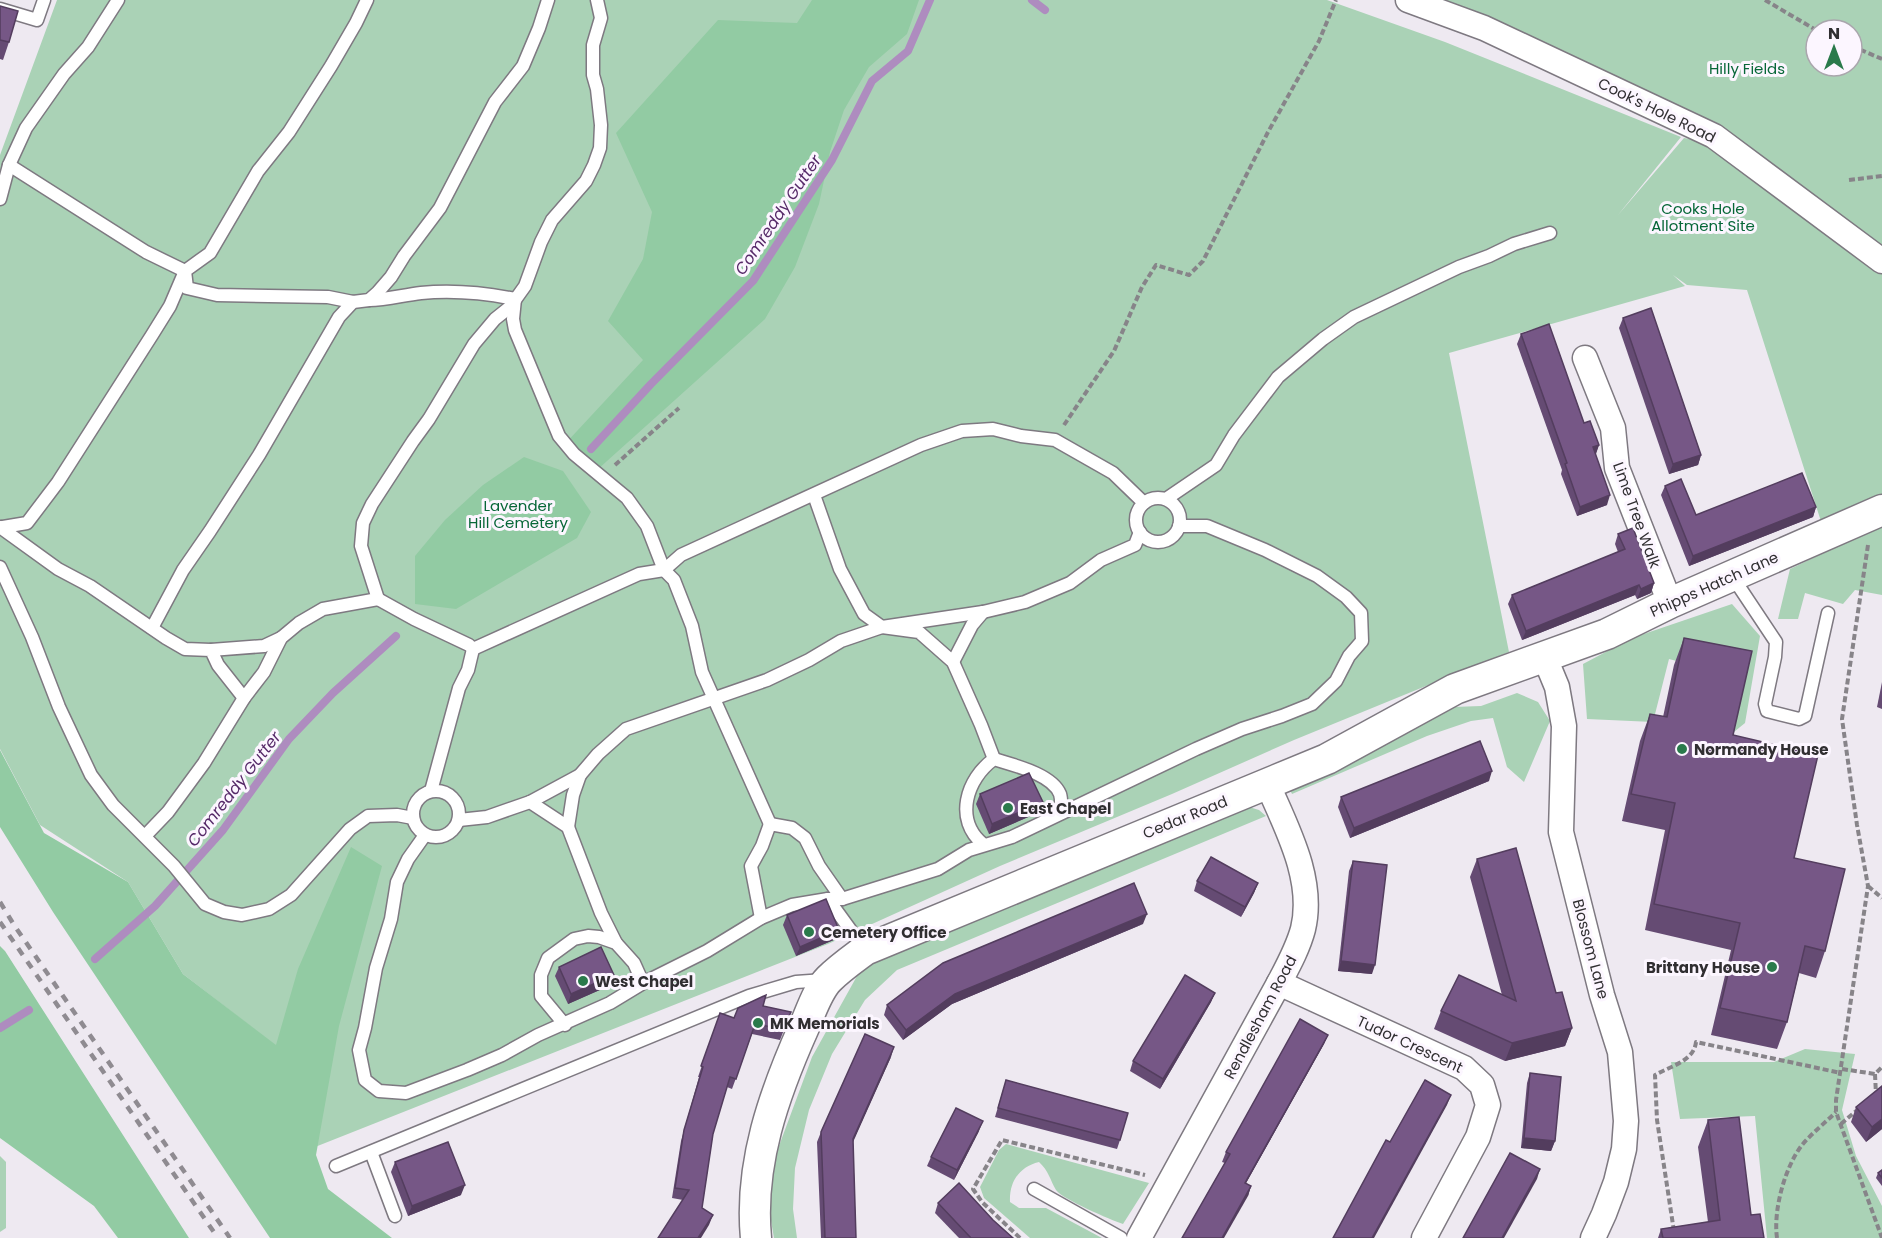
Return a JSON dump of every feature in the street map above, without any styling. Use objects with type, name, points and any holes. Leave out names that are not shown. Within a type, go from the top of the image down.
[{"type":"street","name":"Cook's Hole Road","points":[[1408,0],[1484,28],[1714,136],[1882,261]]},
{"type":"street","name":"Lime Tree Walk","points":[[1585,358],[1613,428],[1617,468],[1670,603]]},
{"type":"street","name":"Phipps Hatch Lane","points":[[1545,658],[1607,634],[1670,603],[1874,513]]},
{"type":"street","name":"Cedar Road","points":[[828,980],[865,950],[1327,759],[1455,689],[1545,658]]},
{"type":"street","name":"Blossom Lane","points":[[1545,658],[1557,687],[1564,726],[1561,832],[1602,995],[1620,1052],[1626,1121],[1624,1149],[1616,1182],[1593,1238]]},
{"type":"street","name":"Rendlesham Road","points":[[1139,1238],[1296,951],[1304,927],[1305,901],[1302,870],[1267,783]]},
{"type":"street","points":[[756,1238],[753,1210],[755,1182],[768,1118],[800,1036],[828,980]]},
{"type":"street","name":"Tudor Crescent","points":[[1279,983],[1464,1068],[1482,1085],[1488,1105],[1478,1137],[1424,1238]]},
{"type":"lane","points":[[0,9],[37,20],[44,0]]},
{"type":"lane","points":[[0,199],[9,165],[26,128],[64,74],[88,47],[118,0]]},
{"type":"lane","points":[[2,527],[27,523],[58,482],[170,306],[185,271],[210,253],[258,171],[289,132],[330,66],[356,24],[367,0]]},
{"type":"lane","points":[[369,300],[391,277],[440,208],[495,102],[523,66],[548,0]]},
{"type":"lane","points":[[378,599],[361,546],[363,523],[372,504],[412,441],[429,419],[474,344],[525,286],[541,242],[552,220],[586,181],[594,165],[600,148],[600,110],[593,75],[593,45],[601,18],[597,0]]},
{"type":"lane","points":[[9,165],[146,252],[185,271]]},
{"type":"lane","points":[[1166,499],[1176,508],[1180,518],[1176,532],[1162,541],[1146,538],[1140,532],[1136,517],[1144,503],[1150,499],[1166,499],[1216,465],[1234,435],[1278,377],[1323,339],[1354,317],[1459,267],[1489,256],[1514,243],[1550,233]]},
{"type":"lane","points":[[185,271],[187,288],[217,295],[328,297],[353,302],[424,293],[490,294],[515,299]]},
{"type":"lane","points":[[515,299],[513,319],[516,330],[559,436],[574,454],[605,477],[627,498],[647,526],[664,570],[674,580],[688,617],[702,672],[770,824],[751,866],[761,918]]},
{"type":"lane","points":[[152,628],[183,570],[259,455],[339,317],[353,302]]},
{"type":"lane","points":[[473,649],[639,574],[664,570],[681,555],[921,445],[962,430],[993,429],[1022,436],[1055,440],[1113,473],[1144,503]]},
{"type":"lane","points":[[814,495],[834,552],[864,614],[882,627],[919,632],[953,662],[994,759]]},
{"type":"lane","points":[[425,835],[408,859],[397,882],[391,919],[376,968],[359,1050],[365,1080],[379,1091],[406,1093],[467,1070],[610,1003],[643,983],[707,951],[761,918],[792,905],[842,899],[938,869],[982,844],[1011,837],[1242,729],[1282,717],[1312,704],[1336,681],[1349,656],[1362,641],[1361,613],[1346,597],[1317,576],[1207,526],[1179,526]]},
{"type":"lane","points":[[2,527],[58,569],[90,586],[185,649],[211,650],[264,646],[323,609],[378,599],[473,649]]},
{"type":"lane","points":[[459,820],[487,817],[530,802],[580,775],[598,754],[626,729],[766,680],[809,660],[841,641],[882,627],[983,612],[1025,602],[1070,583],[1101,560],[1135,545],[1140,532]]},
{"type":"lane","points":[[0,567],[32,637],[59,707],[91,775],[113,805],[174,866],[205,904],[224,912],[242,915],[269,909],[291,895],[350,829],[368,816],[397,814],[413,818]]},
{"type":"lane","points":[[1732,576],[1776,642],[1765,704],[1767,711],[1771,714],[1799,719],[1805,716],[1828,614]]},
{"type":"lane","points":[[953,662],[972,625],[983,612]]},
{"type":"lane","points":[[145,836],[168,812],[204,763],[244,698],[264,672],[280,638]]},
{"type":"lane","points":[[431,791],[459,688],[468,669],[473,649]]},
{"type":"lane","points":[[211,650],[218,664],[244,698]]},
{"type":"lane","points":[[994,759],[1018,766],[1049,781],[1057,788],[1061,796],[1061,813]]},
{"type":"lane","points":[[982,844],[974,837],[966,823],[968,798],[973,782],[981,769],[994,759]]},
{"type":"lane","points":[[580,775],[573,795],[568,827],[601,913],[616,944],[634,963],[643,983]]},
{"type":"lane","points":[[431,791],[446,793],[454,800],[459,810],[459,820],[453,831],[446,836],[435,838],[425,835],[417,828],[413,818],[414,807],[418,799],[431,791]]},
{"type":"lane","points":[[530,802],[568,827]]},
{"type":"lane","points":[[770,824],[792,828],[805,838],[819,866],[842,899]]},
{"type":"lane","points":[[828,899],[865,950]]},
{"type":"lane","points":[[565,1025],[541,996],[541,975],[548,957],[568,943],[581,938],[599,937],[616,944]]},
{"type":"lane","points":[[336,1166],[749,996],[795,982],[828,980]]},
{"type":"lane","points":[[371,1152],[395,1216]]},
{"type":"lane","points":[[1034,1190],[1121,1238]]},
{"type":"path","points":[[1055,440],[1114,351],[1142,287],[1156,264],[1189,275],[1203,261],[1263,142],[1319,41],[1336,0]]},
{"type":"path","points":[[1765,0],[1804,23]]},
{"type":"path","points":[[1864,51],[1882,59]]},
{"type":"path","points":[[1849,180],[1882,176]]},
{"type":"path","points":[[605,477],[614,465],[680,408]]},
{"type":"path","points":[[1874,513],[1842,719],[1868,886],[1836,1112],[1882,1238]]},
{"type":"path","points":[[1868,886],[1882,898]]},
{"type":"path","points":[[1673,1238],[1675,1238],[1657,1120],[1655,1074],[1689,1058],[1696,1042],[1841,1071],[1875,1074]]},
{"type":"path","points":[[1868,1102],[1876,1095],[1875,1074],[1882,1067]]},
{"type":"path","points":[[1840,1124],[1858,1110]]},
{"type":"path","points":[[1777,1238],[1776,1212],[1780,1193],[1793,1161],[1802,1145],[1836,1112]]},
{"type":"green space","name":"Lavender Hill Cemetery","points":[[57,0],[1327,0],[1445,42],[1681,137],[1618,215],[1684,138],[1712,143],[1882,269],[1882,499],[1825,534],[1747,290],[1687,285],[1673,275],[1685,286],[1449,353],[1509,652],[1294,740],[1000,866],[828,944],[262,1168],[276,1046],[183,974],[128,882],[40,825],[0,749],[0,155]]},
{"type":"green space","points":[[812,0],[919,0],[907,34],[869,67],[844,110],[830,152],[819,204],[795,267],[765,319],[597,470],[564,445],[643,360],[608,321],[643,259],[652,212],[616,133],[718,20],[797,23]]},
{"type":"green space","name":"Hilly Fields","points":[[1423,0],[1882,0],[1882,255],[1716,130]]},
{"type":"green space","points":[[524,457],[563,471],[591,512],[577,538],[456,609],[415,604],[415,556],[445,520],[483,485]]},
{"type":"green space","points":[[1882,525],[1882,595],[1855,590],[1843,604],[1805,593],[1798,619],[1778,619],[1790,569]]},
{"type":"green space","points":[[1732,604],[1760,636],[1745,723],[1729,736],[1742,678],[1669,659],[1653,722],[1587,719],[1583,664],[1632,638]]},
{"type":"green space","points":[[1517,693],[1538,702],[1550,721],[1524,782],[1507,767],[1493,718],[1471,721],[1427,736],[1292,794],[1285,779],[1453,707],[1481,706]]},
{"type":"green space","points":[[0,750],[44,833],[128,882],[183,974],[276,1045],[298,969],[351,847],[382,866],[339,1026],[316,1155],[328,1189],[392,1238],[270,1238],[53,912],[0,827]]},
{"type":"green space","points":[[1249,807],[1259,810],[1266,816],[897,970],[865,1000],[832,1054],[809,1110],[795,1168],[793,1209],[797,1238],[774,1238],[769,1188],[776,1154],[812,1057],[862,967]]},
{"type":"green space","points":[[0,946],[189,1238],[118,1238],[94,1206],[0,1138]]},
{"type":"green space","points":[[1805,1049],[1855,1054],[1842,1110],[1856,1156],[1882,1206],[1882,1238],[1767,1238],[1755,1116],[1680,1119],[1671,1062],[1774,1062]]},
{"type":"green space","points":[[1006,1144],[1149,1183],[1123,1224],[1067,1199],[1056,1190],[1039,1162],[1032,1164],[1013,1182],[1010,1202],[1019,1208],[1046,1208],[1102,1238],[1030,1238],[984,1198],[980,1187],[999,1150]]},
{"type":"green space","points":[[0,1156],[6,1162],[6,1228],[0,1232]]},
{"type":"building","points":[[0,6],[18,11],[9,42],[0,40]]},
{"type":"building","points":[[1651,308],[1701,455],[1673,464],[1623,318]]},
{"type":"building","points":[[1549,324],[1584,423],[1590,421],[1599,445],[1593,447],[1610,495],[1580,507],[1565,464],[1567,463],[1521,334]]},
{"type":"building","points":[[1802,473],[1816,507],[1693,556],[1665,486],[1681,479],[1696,515]]},
{"type":"building","points":[[1633,528],[1654,583],[1641,589],[1639,585],[1526,631],[1512,595],[1625,549],[1618,534]]},
{"type":"building","points":[[1684,638],[1752,651],[1733,735],[1818,755],[1794,858],[1845,869],[1825,951],[1805,946],[1787,1022],[1720,1008],[1740,923],[1654,904],[1675,803],[1631,794],[1650,714],[1667,717]]},
{"type":"building","points":[[1480,741],[1492,771],[1354,828],[1341,797]]},
{"type":"building","name":"East Chapel","points":[[1029,773],[1043,802],[992,824],[980,794]]},
{"type":"building","points":[[1516,848],[1556,993],[1562,992],[1572,1028],[1512,1043],[1441,1011],[1459,975],[1516,1001],[1477,859]]},
{"type":"building","points":[[1211,857],[1258,883],[1245,907],[1197,881]]},
{"type":"building","points":[[1353,861],[1387,865],[1375,965],[1341,961]]},
{"type":"building","points":[[1134,883],[1147,914],[955,994],[906,1030],[887,1005],[943,963]]},
{"type":"building","name":"Cemetery Office","points":[[826,899],[839,930],[800,947],[787,915]]},
{"type":"building","name":"West Chapel","points":[[601,947],[614,975],[571,994],[559,967]]},
{"type":"building","points":[[1185,975],[1215,993],[1163,1079],[1133,1061]]},
{"type":"building","points":[[766,995],[763,1006],[791,1012],[783,1029],[755,1024],[736,1079],[730,1077],[713,1134],[702,1208],[713,1215],[698,1238],[658,1238],[689,1190],[675,1188],[684,1130],[703,1067],[701,1066],[720,1013],[734,1018],[738,1008]]},
{"type":"building","points":[[1300,1019],[1328,1035],[1245,1183],[1251,1186],[1222,1238],[1182,1238],[1230,1154],[1226,1152]]},
{"type":"building","points":[[865,1034],[894,1047],[853,1139],[856,1238],[825,1238],[821,1132]]},
{"type":"building","points":[[1530,1073],[1561,1077],[1555,1141],[1524,1138]]},
{"type":"building","points":[[1006,1080],[1128,1113],[1120,1140],[998,1108]]},
{"type":"building","points":[[1425,1080],[1451,1095],[1372,1238],[1333,1238],[1386,1140],[1390,1142]]},
{"type":"building","points":[[1882,1086],[1882,1119],[1872,1127],[1856,1107]]},
{"type":"building","points":[[956,1108],[983,1121],[957,1170],[931,1157]]},
{"type":"building","points":[[1739,1117],[1751,1215],[1760,1214],[1764,1238],[1663,1238],[1661,1229],[1720,1220],[1708,1120]]},
{"type":"building","points":[[448,1142],[465,1185],[412,1206],[395,1162]]},
{"type":"building","points":[[1510,1153],[1540,1169],[1502,1238],[1463,1238]]},
{"type":"building","points":[[959,1183],[1013,1238],[971,1238],[938,1203]]},
{"type":"waterway","name":"Comreddy Gutter","points":[[591,449],[651,384],[753,281],[832,160],[872,81],[908,51],[930,0]]},
{"type":"waterway","points":[[1032,0],[1045,10]]},
{"type":"waterway","name":"Comreddy Gutter","points":[[95,959],[155,906],[223,830],[289,739],[333,693],[396,636]]},
{"type":"waterway","name":"Comreddy Gutter","points":[[0,1028],[29,1010]]},
{"type":"railway","points":[[0,902],[230,1238]]},
{"type":"railway","points":[[0,922],[218,1238]]},
{"type":"place","name":"Normandy House","points":[[1682,749]]},
{"type":"place","name":"East Chapel","points":[[1008,808]]},
{"type":"place","name":"Cemetery Office","points":[[809,932]]},
{"type":"place","name":"Brittany House","points":[[1772,967]]},
{"type":"place","name":"West Chapel","points":[[583,981]]},
{"type":"place","name":"MK Memorials","points":[[758,1023]]},
{"type":"park label","name":"Cooks Hole Allotment Site","points":[[1703,216]]}]
